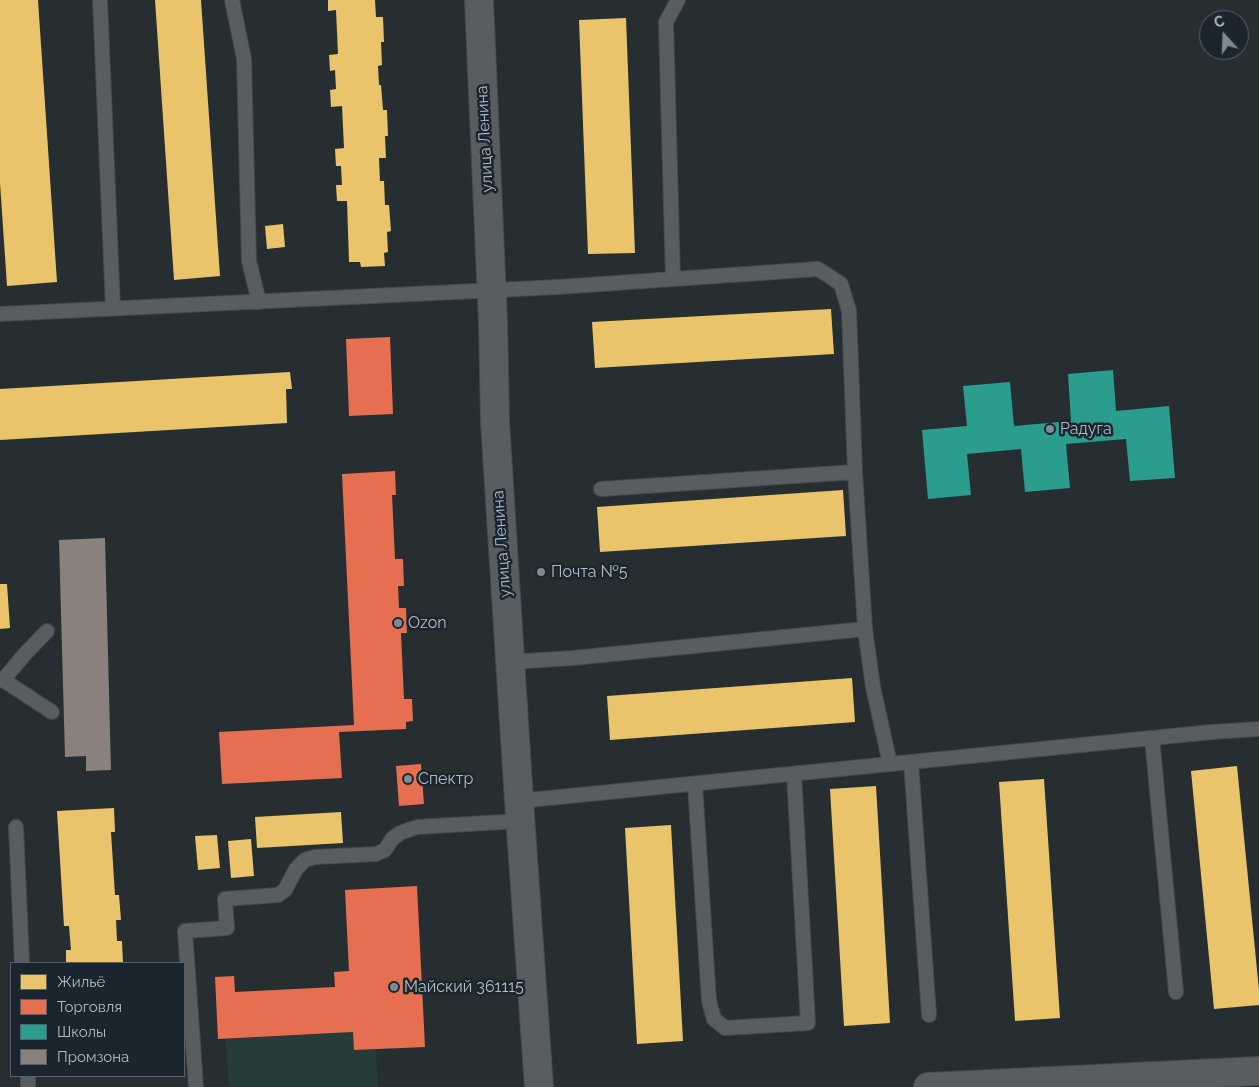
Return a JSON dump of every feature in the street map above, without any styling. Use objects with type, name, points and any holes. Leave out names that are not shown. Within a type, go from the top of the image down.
[{"type":"street","name":"улица Ленина","points":[[479,0],[492,289],[495,422],[519,811],[539,1087]]},
{"type":"street","points":[[928,1087],[1259,1071]]},
{"type":"lane","points":[[100,0],[113,308]]},
{"type":"lane","points":[[232,0],[244,59],[249,261],[259,302]]},
{"type":"lane","points":[[673,279],[666,22],[678,0]]},
{"type":"lane","points":[[0,314],[558,287],[818,268],[841,284],[849,311],[855,472],[865,629],[874,687],[890,764]]},
{"type":"lane","points":[[602,489],[855,472]]},
{"type":"lane","points":[[510,662],[572,658],[865,629]]},
{"type":"lane","points":[[47,631],[2,680],[52,712]]},
{"type":"lane","points":[[196,1087],[186,930],[227,928],[225,899],[278,894],[285,890],[296,869],[305,860],[315,857],[376,854],[385,850],[392,839],[400,832],[417,827],[695,784],[1212,732],[1259,729]]},
{"type":"lane","points":[[1152,738],[1176,992]]},
{"type":"lane","points":[[911,762],[929,1015]]},
{"type":"lane","points":[[695,784],[709,1001],[714,1019],[725,1028],[808,1023],[794,774]]},
{"type":"lane","points":[[16,827],[22,962]]},
{"type":"green space","points":[[353,1032],[354,1050],[376,1049],[378,1087],[229,1087],[226,1039]]},
{"type":"building: Жильё","points":[[0,0],[38,0],[57,282],[7,286],[0,183]]},
{"type":"building: Жильё","points":[[155,0],[201,0],[220,276],[174,280]]},
{"type":"building: Жильё","points":[[328,0],[375,0],[376,17],[383,17],[384,42],[381,42],[382,65],[378,66],[383,110],[387,110],[388,136],[385,136],[386,158],[379,158],[380,181],[384,181],[385,205],[389,205],[391,231],[387,232],[388,252],[384,253],[385,266],[361,267],[360,262],[349,262],[347,201],[337,201],[336,185],[342,185],[341,166],[336,166],[335,149],[344,148],[342,106],[331,107],[330,90],[336,89],[335,70],[330,71],[329,55],[338,54],[336,10],[328,11]]},
{"type":"building: Жильё","points":[[626,18],[635,253],[588,254],[579,20]]},
{"type":"building: Жильё","points":[[283,224],[285,247],[267,249],[265,226]]},
{"type":"building: Жильё","points":[[831,309],[834,354],[595,368],[592,322]]},
{"type":"building: Жильё","points":[[290,372],[292,389],[286,389],[287,423],[0,440],[0,389]]},
{"type":"building: Жильё","points":[[843,490],[846,536],[600,552],[597,507]]},
{"type":"building: Жильё","points":[[0,584],[7,584],[10,628],[0,629]]},
{"type":"building: Жильё","points":[[852,678],[855,722],[610,740],[607,696]]},
{"type":"building: Жильё","points":[[1237,766],[1259,1005],[1214,1009],[1191,771]]},
{"type":"building: Жильё","points":[[1044,779],[1060,1018],[1015,1021],[999,782]]},
{"type":"building: Жильё","points":[[876,786],[890,1023],[844,1026],[830,789]]},
{"type":"building: Жильё","points":[[114,808],[115,832],[111,832],[115,895],[119,895],[121,920],[116,920],[117,941],[122,941],[123,962],[66,962],[66,950],[71,950],[69,926],[64,926],[57,811]]},
{"type":"building: Жильё","points":[[341,812],[343,843],[257,848],[255,817]]},
{"type":"building: Жильё","points":[[671,825],[683,1041],[637,1044],[625,828]]},
{"type":"building: Жильё","points":[[217,835],[220,868],[198,870],[195,836]]},
{"type":"building: Жильё","points":[[251,839],[254,876],[231,878],[228,841]]},
{"type":"building: Торговля","points":[[390,337],[393,414],[349,416],[346,339]]},
{"type":"building: Торговля","points":[[395,471],[396,495],[392,495],[395,559],[403,559],[404,586],[398,586],[399,608],[406,608],[407,633],[401,633],[404,699],[412,699],[413,721],[406,722],[406,729],[339,732],[342,778],[222,784],[219,732],[354,725],[342,474]]},
{"type":"building: Торговля","points":[[421,764],[424,804],[399,806],[396,766]]},
{"type":"building: Торговля","points":[[417,886],[425,1047],[354,1050],[353,1032],[218,1039],[215,977],[234,976],[235,992],[335,987],[334,972],[349,971],[345,890]]},
{"type":"building: Школы","points":[[1113,370],[1116,411],[1169,406],[1175,478],[1130,481],[1126,439],[1066,444],[1070,488],[1025,492],[1021,449],[967,454],[971,495],[928,499],[922,430],[967,426],[963,386],[1010,382],[1014,426],[1071,421],[1068,374]]},
{"type":"building: Промзона","points":[[105,538],[111,770],[86,771],[86,756],[65,757],[59,540]]},
{"type":"place","name":"Радуга","points":[[1050,429]]},
{"type":"place","name":"Почта №5","points":[[541,572]]},
{"type":"place","name":"Ozon","points":[[398,623]]},
{"type":"place","name":"Спектр","points":[[408,779]]},
{"type":"place","name":"Майский 361115","points":[[394,987]]}]
